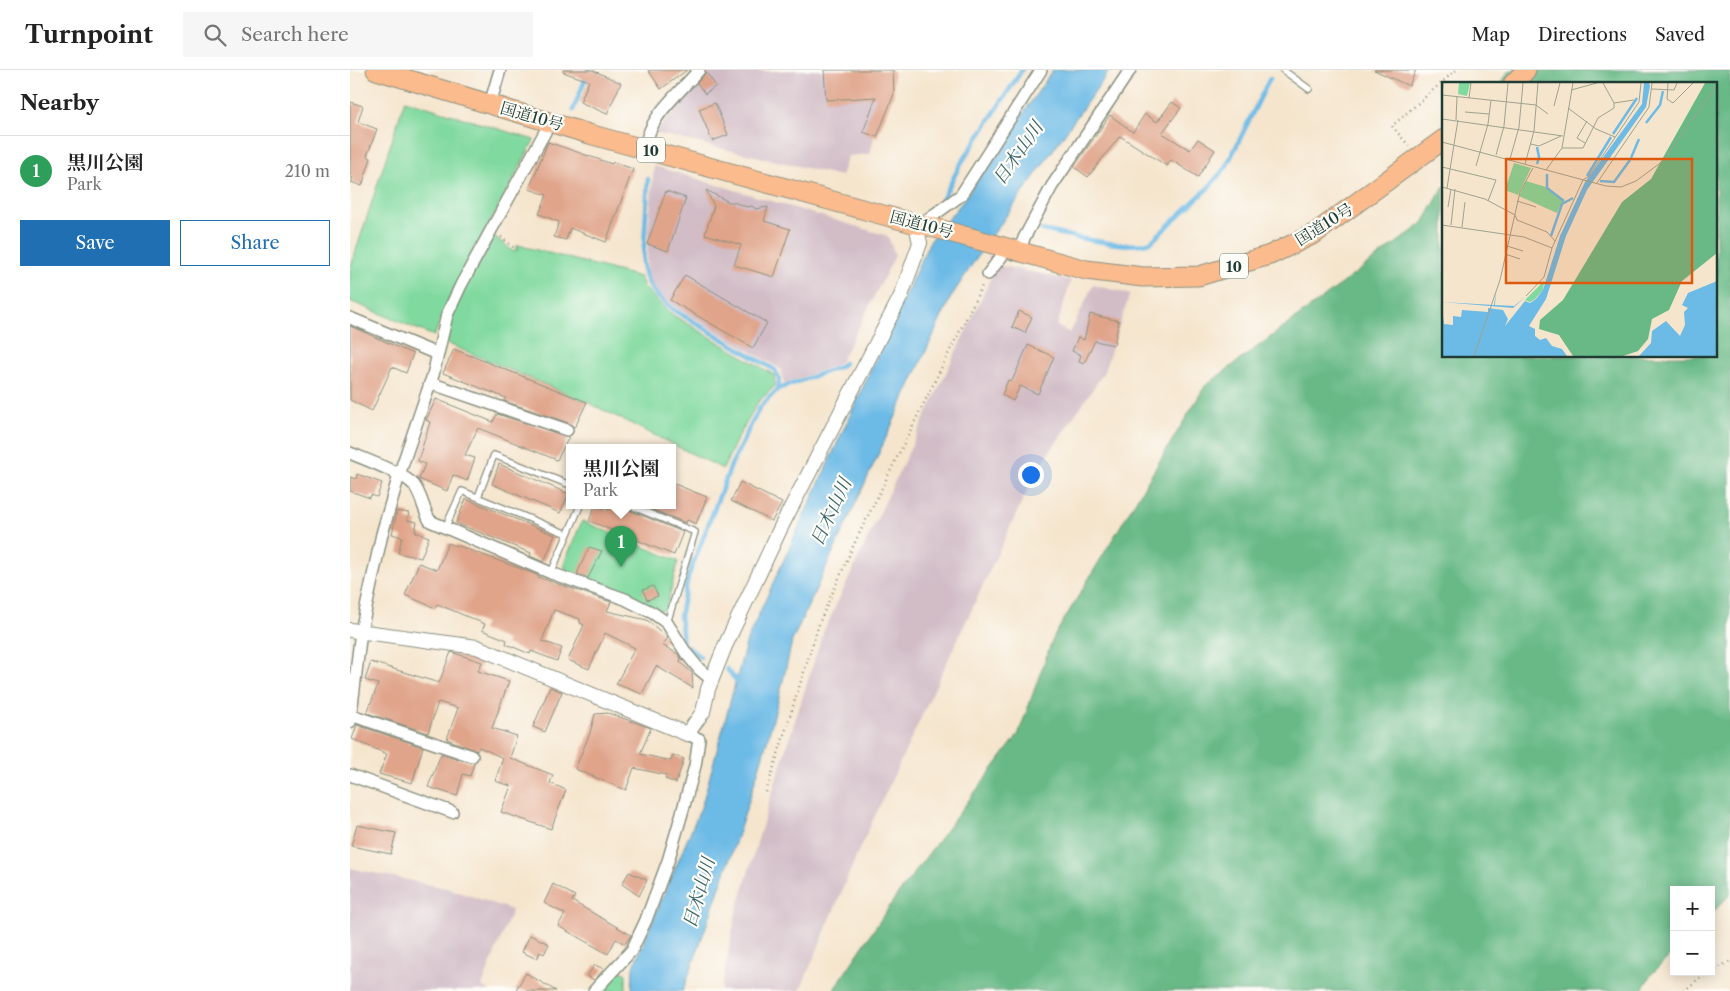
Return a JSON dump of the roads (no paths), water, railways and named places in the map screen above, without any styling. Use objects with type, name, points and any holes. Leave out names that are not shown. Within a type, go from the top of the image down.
[{"type":"highway","name":"国道10号","points":[[376,70],[551,121],[589,134],[646,148],[1086,270],[1143,277],[1199,276],[1270,255],[1314,234],[1442,141]]},
{"type":"highway","points":[[1516,82],[1526,70]]},
{"type":"street","points":[[490,104],[500,70]]},
{"type":"street","points":[[646,148],[647,136],[664,105],[682,90],[699,70]]},
{"type":"street","points":[[687,734],[703,712],[711,679],[782,525],[901,296],[920,243],[922,225],[961,195],[1041,70]]},
{"type":"street","points":[[988,274],[1007,247],[1024,238],[1052,186],[1130,70]]},
{"type":"street","points":[[472,756],[351,718],[356,631],[399,475],[430,383],[447,315],[461,285],[551,121]]},
{"type":"street","points":[[350,318],[437,354]]},
{"type":"street","points":[[430,383],[567,430]]},
{"type":"street","points":[[350,453],[412,482],[418,491],[424,512],[430,521],[551,573],[625,599],[653,613],[667,624],[686,653],[699,669],[711,679]]},
{"type":"street","points":[[356,631],[477,647],[700,739],[695,766],[668,861],[646,920],[632,950],[594,991]]},
{"type":"street","points":[[350,775],[452,812]]},
{"type":"lane","points":[[1283,70],[1309,89]]},
{"type":"lane","points":[[478,497],[494,455],[566,483]]},
{"type":"lane","points":[[445,528],[462,491],[567,534]]},
{"type":"lane","points":[[551,573],[579,509]]},
{"type":"lane","points":[[638,509],[695,532],[667,624]]},
{"type":"water","name":"日木山川","points":[[1053,70],[1110,70],[977,257],[951,297],[792,641],[770,730],[744,818],[683,991],[632,991],[633,967],[702,805],[747,640],[930,241],[963,201]]},
{"type":"waterway","points":[[573,110],[589,70]]},
{"type":"waterway","points":[[942,200],[960,165],[1022,70]]},
{"type":"waterway","points":[[1042,230],[1128,245],[1151,242],[1208,188],[1226,167],[1270,78]]},
{"type":"waterway","points":[[648,179],[643,262],[646,277],[652,289],[672,309],[775,370],[779,379],[778,389]]},
{"type":"waterway","points":[[683,641],[680,616],[688,577],[732,463],[760,407],[778,389],[839,367],[844,363]]},
{"type":"waterway","points":[[688,647],[700,657]]},
{"type":"waterway","points":[[727,669],[739,684]]},
{"type":"place","name":"黒川公園","points":[[621,567]]}]
